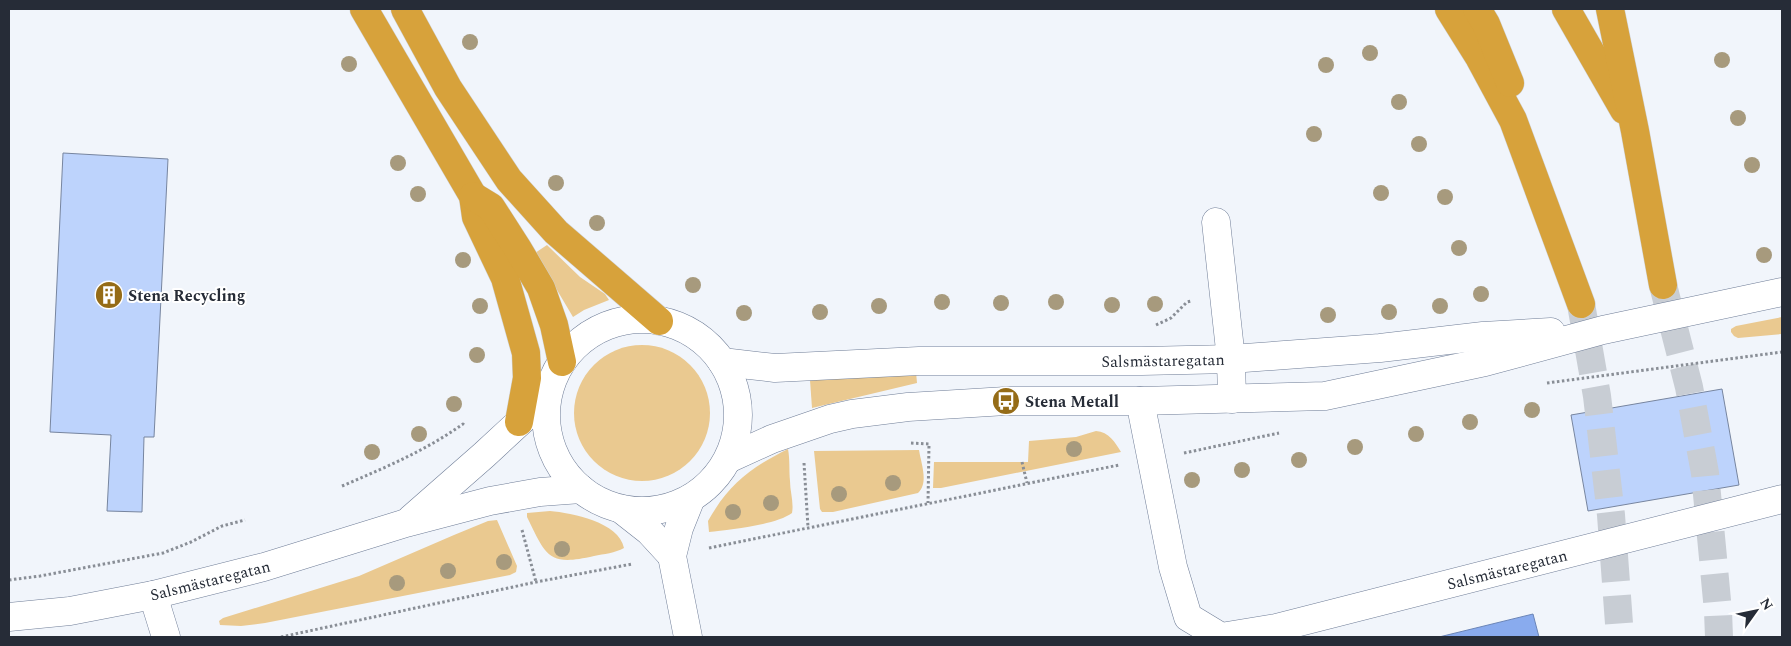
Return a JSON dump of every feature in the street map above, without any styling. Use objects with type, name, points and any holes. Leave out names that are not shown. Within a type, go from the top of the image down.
[{"type":"highway","points":[[364,9],[473,196],[476,217],[505,278],[526,353],[527,378],[519,422]]},
{"type":"highway","points":[[372,9],[397,64]]},
{"type":"highway","points":[[405,9],[448,88],[509,180],[556,232],[659,321]]},
{"type":"highway","points":[[1449,9],[1514,120],[1580,304]]},
{"type":"highway","points":[[1477,9],[1486,24],[1523,116],[1538,185]]},
{"type":"highway","points":[[1566,9],[1636,131]]},
{"type":"highway","points":[[1610,9],[1636,131],[1663,285]]},
{"type":"highway","points":[[473,196],[491,207],[541,288],[554,325],[562,362]]},
{"type":"street","points":[[1216,222],[1231,359],[1232,399]]},
{"type":"street","name":"Salsmästaregatan","points":[[728,459],[772,439],[830,420],[852,414],[908,406],[1006,401],[1140,401],[1325,396],[1485,362],[1603,330],[1782,292]]},
{"type":"street","name":"Salsmästaregatan","points":[[637,319],[659,321],[672,324],[695,335],[722,362],[733,385],[738,410],[736,435],[728,459],[712,481],[691,498],[675,506],[657,510],[621,509],[593,498],[569,477],[559,463],[552,447],[548,430],[546,413],[548,396],[562,362],[581,341],[615,323],[637,319]]},
{"type":"street","name":"Salsmästaregatan","points":[[722,362],[782,368],[919,361],[1231,359],[1380,348],[1483,336],[1603,330]]},
{"type":"street","name":"Salsmästaregatan","points":[[406,523],[484,456],[548,396]]},
{"type":"street","name":"Salsmästaregatan","points":[[1140,401],[1173,567],[1188,617],[1221,637],[1276,628],[1782,499]]},
{"type":"street","name":"Salsmästaregatan","points":[[9,617],[70,611],[154,595],[264,567],[406,523],[510,496],[581,489]]},
{"type":"street","points":[[688,637],[672,556],[679,528],[691,498]]},
{"type":"street","points":[[621,509],[649,531],[672,556]]},
{"type":"street","points":[[154,595],[166,637]]},
{"type":"path","points":[[902,443],[929,444],[928,503]]},
{"type":"path","points":[[1022,462],[1027,483]]},
{"type":"path","points":[[9,580],[162,553],[191,542],[222,526],[245,520]]},
{"type":"path","points":[[281,637],[536,582]]},
{"type":"shaded area","points":[[547,245],[580,277],[605,294],[609,300],[584,310],[573,317],[535,253]]},
{"type":"shaded area","points":[[1782,317],[1782,334],[1738,338],[1731,332],[1731,329],[1736,326]]},
{"type":"shaded area","points":[[642,345],[668,350],[690,365],[705,387],[710,413],[705,439],[690,461],[668,476],[642,481],[616,476],[594,461],[579,439],[574,413],[579,387],[594,365],[616,350]]},
{"type":"shaded area","points":[[916,372],[917,383],[812,408],[810,380]]},
{"type":"shaded area","points":[[1096,431],[1108,435],[1121,452],[941,488],[933,488],[934,462],[1028,462],[1029,441],[1076,437]]},
{"type":"shaded area","points":[[788,449],[792,513],[764,524],[709,532],[708,521],[733,487],[762,463]]},
{"type":"shaded area","points":[[919,450],[924,478],[918,493],[833,512],[822,512],[820,509],[814,451]]},
{"type":"shaded area","points":[[550,511],[582,517],[604,525],[620,539],[624,548],[578,559],[557,559],[544,549],[527,517],[527,513]]},
{"type":"shaded area","points":[[497,520],[517,566],[516,572],[510,575],[265,623],[241,626],[220,625],[219,621],[223,618],[359,576],[488,521]]},
{"type":"water","points":[[1533,614],[1539,637],[1439,637]]},
{"type":"building","name":"Stena Recycling","points":[[63,153],[168,159],[154,437],[144,437],[142,512],[107,511],[111,435],[50,432]]},
{"type":"building","points":[[1722,389],[1739,485],[1588,511],[1571,415]]},
{"type":"tunnel","points":[[1663,285],[1689,387],[1705,473],[1719,637]]},
{"type":"tunnel","points":[[1581,304],[1597,396],[1611,515],[1620,637]]},
{"type":"place","name":"Stena Recycling","points":[[109,295]]},
{"type":"place","name":"Stena Metall","points":[[1006,401]]}]
